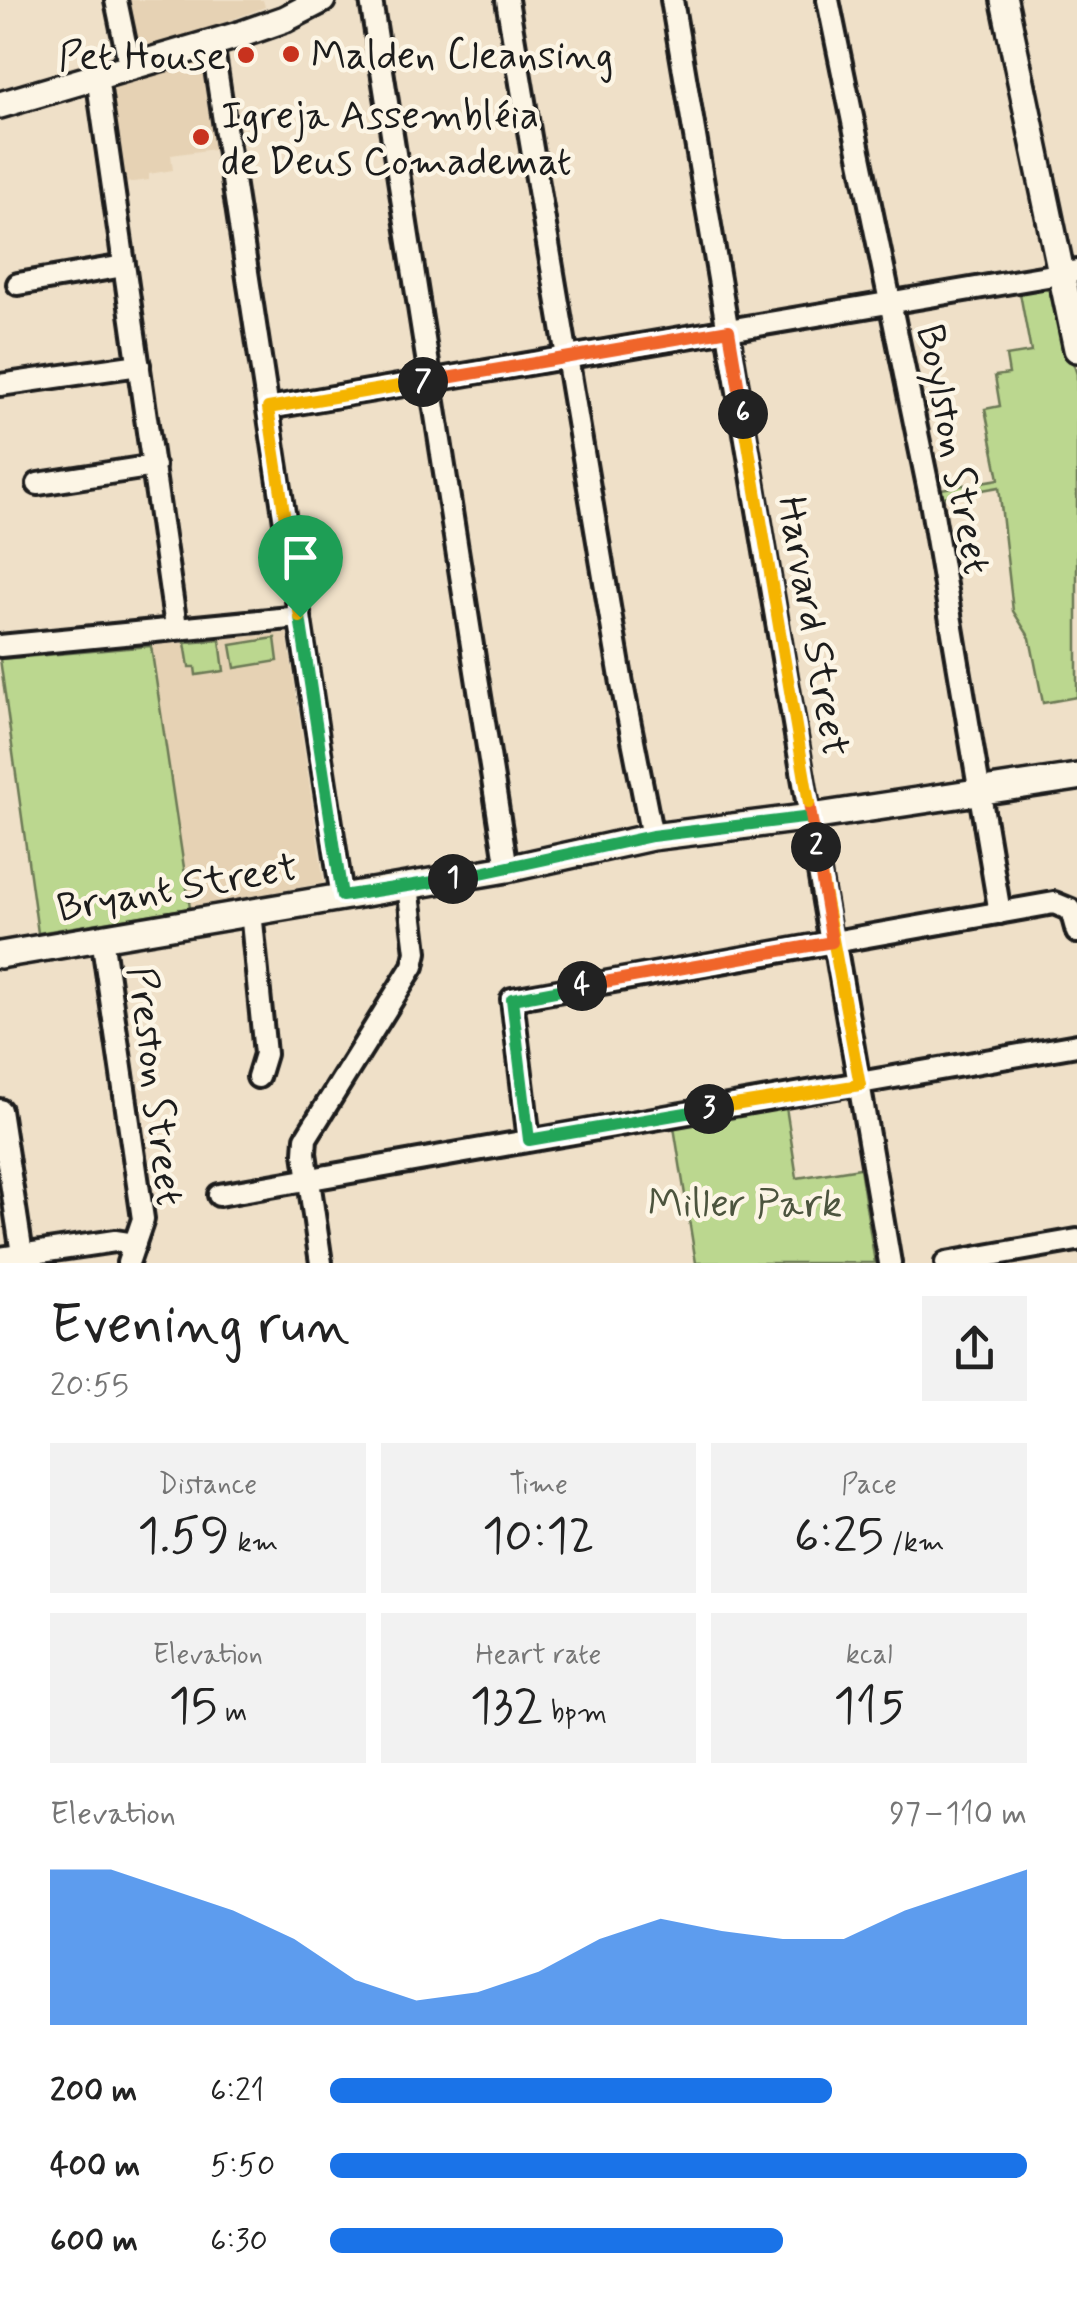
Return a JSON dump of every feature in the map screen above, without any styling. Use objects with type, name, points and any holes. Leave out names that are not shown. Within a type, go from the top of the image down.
[{"type":"main road","points":[[0,105],[212,42],[281,10],[322,0]]},
{"type":"main road","points":[[1004,0],[1069,273],[1077,349]]},
{"type":"main road","name":"Bryant Street","points":[[0,955],[507,869],[652,836],[811,817],[1077,777]]},
{"type":"street","points":[[116,0],[130,67]]},
{"type":"street","points":[[371,0],[507,869]]},
{"type":"street","points":[[507,0],[622,684],[652,836]]},
{"type":"street","name":"Harvard Street","points":[[672,0],[890,1263]]},
{"type":"street","name":"Boylston Street","points":[[828,0],[930,496],[1000,913]]},
{"type":"street","points":[[212,42],[342,896]]},
{"type":"street","points":[[97,76],[176,627]]},
{"type":"street","points":[[18,284],[124,266]]},
{"type":"street","points":[[268,408],[1069,273]]},
{"type":"street","points":[[0,386],[139,366]]},
{"type":"street","points":[[38,484],[154,466]]},
{"type":"street","points":[[0,644],[300,617]]},
{"type":"street","points":[[320,1263],[305,1146],[312,1126],[415,962],[408,886]]},
{"type":"street","points":[[529,1140],[512,999],[1060,903],[1072,912],[1077,932]]},
{"type":"street","points":[[251,911],[265,1054],[258,1077]]},
{"type":"street","name":"Preston Street","points":[[102,937],[144,1219],[132,1254]]},
{"type":"street","points":[[219,1195],[1077,1045]]},
{"type":"street","points":[[0,1110],[22,1254]]},
{"type":"street","points":[[946,1263],[1077,1240]]},
{"type":"street","points":[[0,1258],[115,1241],[132,1254]]},
{"type":"shaded area","points":[[263,0],[265,7],[213,27],[134,49],[125,1]]},
{"type":"shaded area","points":[[201,62],[214,149],[171,155],[173,170],[149,174],[149,180],[124,183],[110,89]]},
{"type":"shaded area","points":[[287,633],[324,883],[38,933],[0,659]]},
{"type":"green space","points":[[1042,286],[1049,291],[1077,374],[1077,697],[1043,703],[1030,638],[1013,611],[999,487],[943,497],[941,489],[999,479],[985,409],[1000,406],[995,376],[1009,374],[1006,356],[1031,352],[1019,288]]},
{"type":"green space","points":[[275,638],[278,661],[235,668],[231,645]]},
{"type":"green space","points":[[220,640],[224,671],[196,675],[195,667],[189,667],[185,643]]},
{"type":"green space","points":[[151,646],[190,908],[38,933],[0,659]]},
{"type":"green space","name":"Miller Park","points":[[786,1107],[797,1178],[860,1168],[875,1263],[696,1263],[674,1127]]},
{"type":"place","name":"Malden Cleansing","points":[[291,54]]},
{"type":"place","name":"Pet House","points":[[246,55]]},
{"type":"place","name":"Igreja Assembléia de Deus Comademat","points":[[201,137]]},
{"type":"route","points":[[300,617],[268,408],[729,330],[814,830],[832,942],[512,999],[529,1140],[860,1085],[832,942],[811,817],[652,836],[507,869],[342,896],[300,617]]}]
